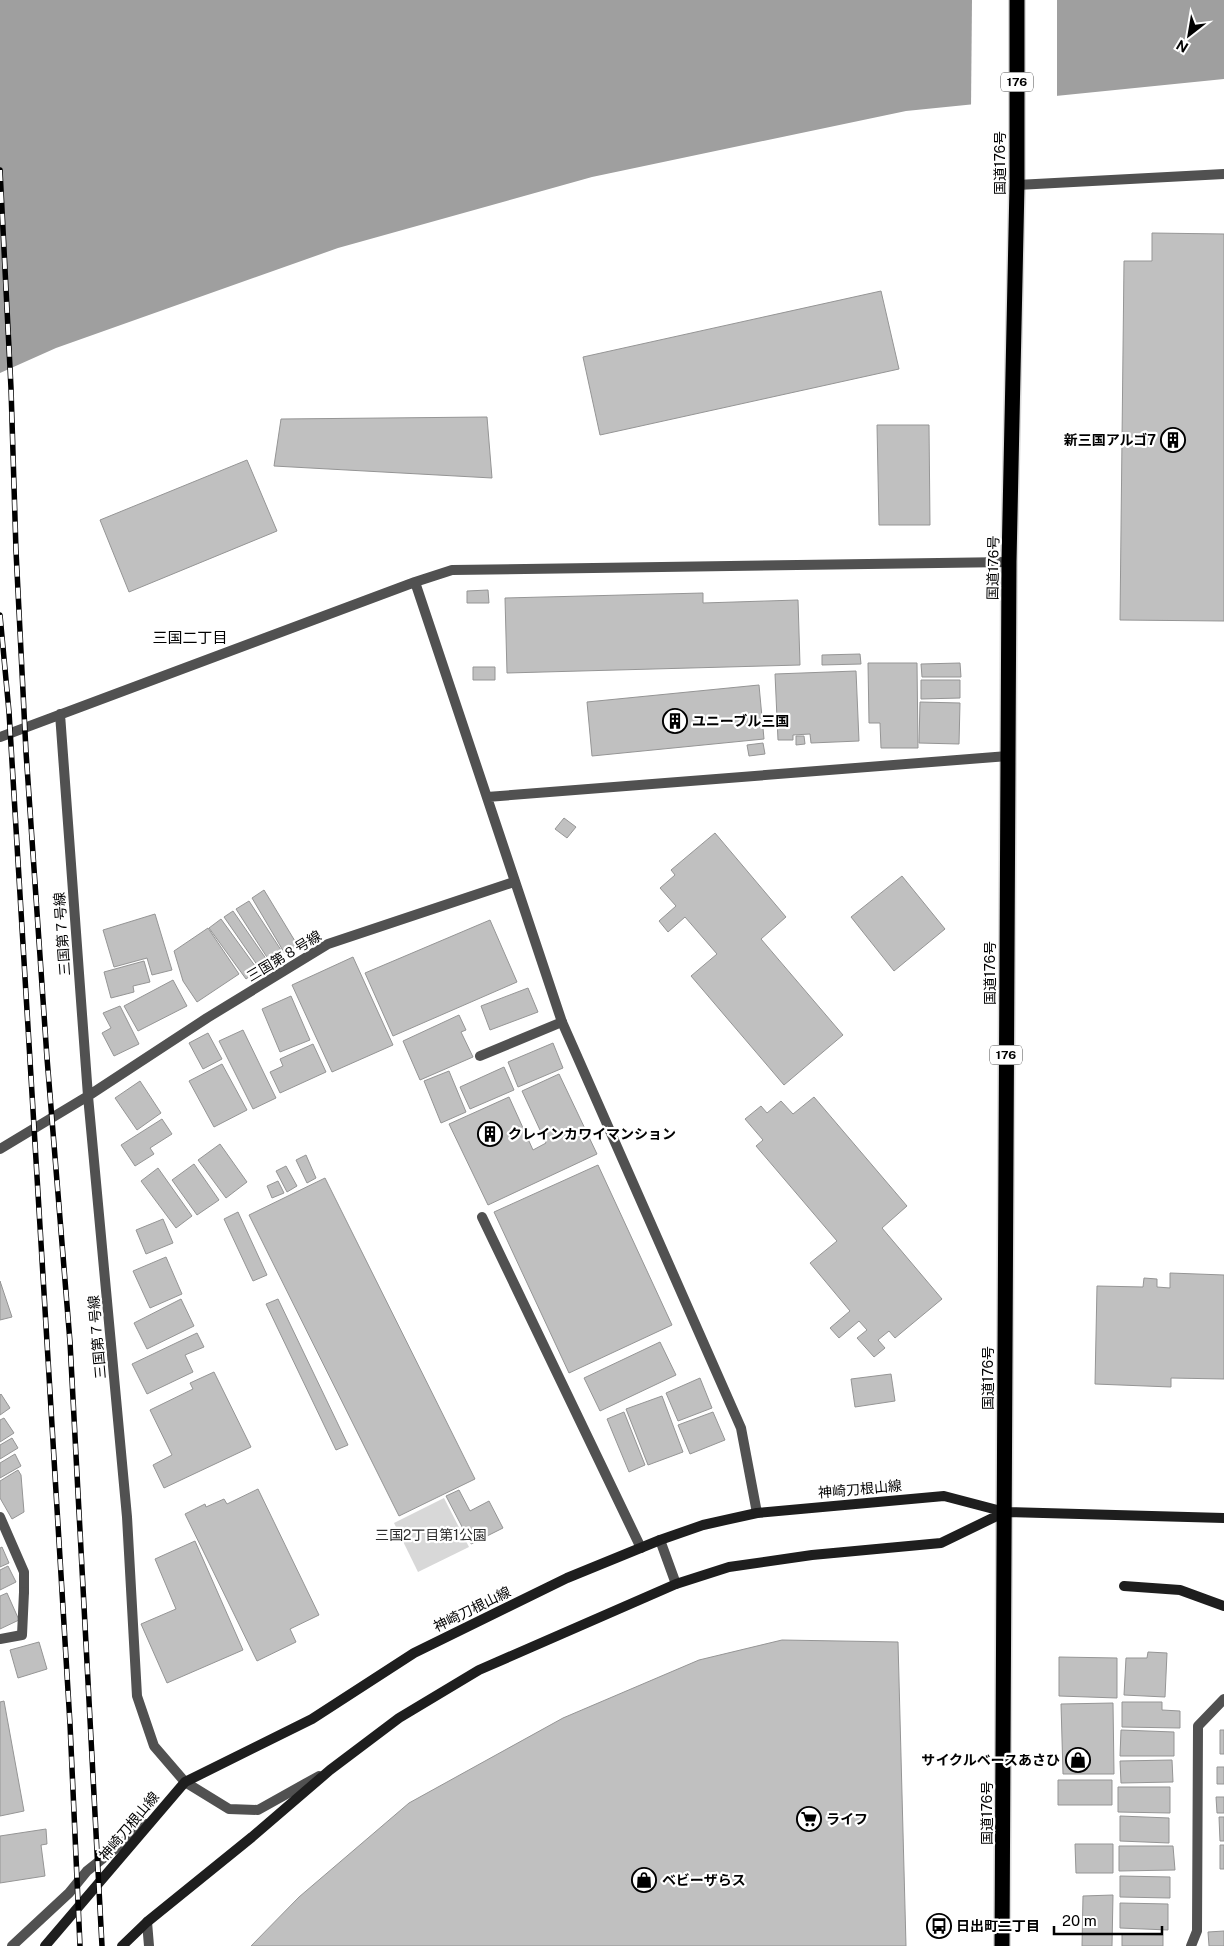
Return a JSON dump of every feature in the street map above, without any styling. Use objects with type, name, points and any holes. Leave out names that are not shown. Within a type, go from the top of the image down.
[{"type":"highway","name":"国道176号","points":[[1002,1946],[1009,562],[1017,185],[1017,0]]},
{"type":"street","points":[[1017,185],[1224,174]]},
{"type":"street","points":[[0,736],[452,570],[1009,562]]},
{"type":"street","points":[[415,582],[562,1022],[740,1428],[758,1513]]},
{"type":"street","name":"三国第７号線","points":[[60,714],[88,1096],[128,1517],[137,1696],[154,1746],[185,1782],[229,1809],[258,1810],[330,1770]]},
{"type":"street","points":[[487,796],[1008,756]]},
{"type":"street","name":"三国第８号線","points":[[0,1149],[88,1096],[208,1018],[328,944],[514,882]]},
{"type":"street","points":[[480,1056],[562,1022]]},
{"type":"street","points":[[482,1217],[641,1548]]},
{"type":"street","name":"神崎刀根山線","points":[[45,1946],[185,1782],[312,1719],[414,1653],[567,1578],[660,1540],[703,1525],[758,1513],[944,1496],[1005,1512],[1224,1518]]},
{"type":"street","name":"神崎刀根山線","points":[[122,1946],[147,1922],[252,1837],[330,1770],[399,1718],[479,1670],[676,1584],[729,1566],[812,1555],[941,1543],[1005,1512]]},
{"type":"street","points":[[0,1517],[10,1529],[24,1572],[22,1636],[0,1639]]},
{"type":"street","points":[[660,1540],[676,1584]]},
{"type":"street","points":[[1124,1586],[1180,1590],[1224,1606]]},
{"type":"street","points":[[1192,1946],[1196,1931],[1198,1726],[1224,1699]]},
{"type":"street","points":[[12,1946],[68,1893],[87,1871],[155,1816]]},
{"type":"street","points":[[147,1922],[149,1946]]},
{"type":"green space","name":"三国2丁目第1公園","points":[[444,1498],[469,1547],[418,1572],[394,1523]]},
{"type":"shaded area","points":[[0,0],[1224,0],[1224,79],[906,111],[592,177],[338,248],[56,348],[0,373]]},
{"type":"pier","points":[[972,0],[1057,0],[1057,98],[971,107]]},
{"type":"building","name":"新三国アルゴ7","points":[[1152,233],[1224,234],[1224,621],[1120,620],[1124,261],[1152,261]]},
{"type":"building","points":[[881,291],[899,369],[600,435],[583,357]]},
{"type":"building","points":[[487,417],[492,478],[274,466],[281,419]]},
{"type":"building","points":[[877,425],[929,425],[930,525],[879,525]]},
{"type":"building","points":[[247,460],[277,531],[129,592],[100,520]]},
{"type":"building","points":[[488,590],[489,603],[467,603],[467,591]]},
{"type":"building","points":[[703,593],[703,603],[798,600],[800,665],[507,673],[505,598]]},
{"type":"building","points":[[860,654],[861,664],[822,665],[822,655]]},
{"type":"building","points":[[868,663],[917,663],[918,748],[881,748],[880,723],[869,723]]},
{"type":"building","points":[[960,663],[961,677],[922,677],[921,664]]},
{"type":"building","points":[[473,667],[495,667],[495,680],[473,680]]},
{"type":"building","points":[[856,671],[859,741],[811,743],[810,734],[793,735],[793,740],[778,740],[775,674]]},
{"type":"building","points":[[921,680],[960,680],[960,698],[921,699]]},
{"type":"building","name":"ユニーブル三国","points":[[759,685],[764,739],[592,756],[587,702]]},
{"type":"building","points":[[920,702],[960,703],[959,744],[919,743]]},
{"type":"building","points":[[796,736],[804,736],[805,744],[796,745]]},
{"type":"building","points":[[763,743],[765,754],[749,756],[747,745]]},
{"type":"building","points":[[564,818],[576,827],[567,838],[555,829]]},
{"type":"building","points":[[715,833],[786,917],[761,939],[843,1035],[784,1085],[691,976],[717,954],[685,917],[668,932],[659,921],[676,906],[660,888],[675,875],[671,870]]},
{"type":"building","points":[[902,876],[945,929],[894,971],[851,917]]},
{"type":"building","points":[[264,890],[298,946],[285,954],[252,898]]},
{"type":"building","points":[[249,901],[283,953],[270,962],[236,909]]},
{"type":"building","points":[[233,911],[269,963],[260,969],[224,917]]},
{"type":"building","points":[[155,914],[172,970],[152,975],[147,958],[114,967],[103,930]]},
{"type":"building","points":[[221,919],[258,970],[246,979],[209,928]]},
{"type":"building","points":[[490,920],[517,982],[393,1036],[365,973]]},
{"type":"building","points":[[208,928],[239,974],[197,1002],[183,981],[174,951]]},
{"type":"building","points":[[353,957],[393,1045],[332,1072],[292,985]]},
{"type":"building","points":[[144,961],[150,982],[133,986],[134,992],[111,998],[104,972]]},
{"type":"building","points":[[173,980],[187,1006],[138,1031],[124,1006]]},
{"type":"building","points":[[528,988],[538,1012],[490,1030],[481,1006]]},
{"type":"building","points":[[291,996],[310,1040],[280,1052],[262,1009]]},
{"type":"building","points":[[120,1006],[139,1044],[114,1056],[102,1033],[111,1028],[103,1013]]},
{"type":"building","points":[[459,1015],[466,1030],[461,1032],[473,1057],[420,1080],[403,1041]]},
{"type":"building","points":[[243,1030],[276,1098],[253,1109],[219,1041]]},
{"type":"building","points":[[208,1033],[222,1059],[203,1069],[189,1043]]},
{"type":"building","points":[[553,1043],[563,1068],[518,1087],[508,1062]]},
{"type":"building","points":[[313,1044],[326,1072],[280,1093],[270,1072],[283,1066],[280,1059]]},
{"type":"building","points":[[222,1064],[247,1110],[214,1127],[189,1081]]},
{"type":"building","points":[[504,1067],[514,1090],[470,1109],[460,1087]]},
{"type":"building","points":[[449,1071],[466,1112],[441,1123],[424,1081]]},
{"type":"building","name":"クレインカワイマンション","points":[[559,1074],[597,1154],[488,1205],[449,1124],[509,1097],[533,1150],[546,1143],[522,1091]]},
{"type":"building","points":[[140,1081],[161,1113],[137,1130],[115,1098]]},
{"type":"building","points":[[814,1097],[907,1206],[882,1228],[942,1299],[895,1338],[889,1331],[878,1340],[885,1348],[874,1357],[857,1338],[867,1330],[859,1321],[839,1338],[830,1328],[850,1311],[810,1263],[837,1241],[756,1146],[763,1140],[745,1119],[761,1106],[767,1113],[781,1101],[793,1114]]},
{"type":"building","points":[[162,1119],[172,1134],[150,1148],[154,1154],[135,1166],[121,1145]]},
{"type":"building","points":[[220,1144],[247,1182],[226,1198],[198,1160]]},
{"type":"building","points":[[306,1155],[316,1178],[307,1183],[296,1160]]},
{"type":"building","points":[[194,1164],[219,1200],[197,1215],[172,1180]]},
{"type":"building","points":[[598,1165],[672,1325],[569,1373],[494,1212]]},
{"type":"building","points":[[286,1166],[297,1186],[287,1192],[276,1171]]},
{"type":"building","points":[[158,1168],[192,1216],[176,1228],[141,1181]]},
{"type":"building","points":[[325,1178],[475,1479],[399,1516],[249,1215]]},
{"type":"building","points":[[278,1181],[284,1193],[272,1198],[267,1186]]},
{"type":"building","points":[[238,1212],[267,1275],[253,1281],[224,1219]]},
{"type":"building","points":[[163,1219],[173,1243],[146,1254],[136,1230]]},
{"type":"building","points":[[166,1257],[182,1294],[150,1308],[133,1271]]},
{"type":"building","points":[[1170,1273],[1224,1275],[1224,1379],[1171,1378],[1171,1387],[1095,1384],[1097,1286],[1143,1287],[1144,1278],[1157,1279],[1157,1287],[1170,1288]]},
{"type":"building","points":[[0,1281],[12,1317],[0,1320]]},
{"type":"building","points":[[181,1299],[194,1326],[147,1349],[134,1323]]},
{"type":"building","points":[[278,1299],[348,1445],[336,1450],[266,1304]]},
{"type":"building","points":[[197,1333],[204,1347],[185,1355],[193,1372],[147,1394],[132,1364]]},
{"type":"building","points":[[660,1342],[676,1375],[600,1411],[584,1378]]},
{"type":"building","points":[[214,1372],[251,1447],[164,1488],[153,1465],[172,1455],[150,1410],[193,1389],[190,1383]]},
{"type":"building","points":[[891,1374],[895,1401],[855,1407],[851,1379]]},
{"type":"building","points":[[700,1378],[712,1408],[678,1421],[666,1393]]},
{"type":"building","points":[[0,1395],[10,1408],[0,1415]]},
{"type":"building","points":[[662,1396],[683,1452],[648,1465],[626,1409]]},
{"type":"building","points":[[624,1412],[645,1465],[629,1472],[607,1419]]},
{"type":"building","points":[[713,1412],[725,1440],[690,1454],[678,1425]]},
{"type":"building","points":[[4,1418],[14,1433],[0,1442],[0,1420]]},
{"type":"building","points":[[12,1438],[18,1448],[0,1459],[0,1445]]},
{"type":"building","points":[[15,1454],[21,1466],[0,1478],[0,1463]]},
{"type":"building","points":[[18,1470],[21,1475],[24,1512],[12,1519],[0,1498],[0,1481]]},
{"type":"building","points":[[258,1489],[319,1615],[290,1629],[296,1642],[257,1661],[185,1514],[205,1504],[206,1507],[224,1499],[227,1504]]},
{"type":"building","points":[[459,1490],[470,1511],[489,1501],[503,1528],[471,1544],[446,1496]]},
{"type":"building","points":[[195,1541],[243,1650],[167,1683],[141,1624],[176,1609],[155,1559]]},
{"type":"building","points":[[2,1547],[9,1563],[0,1567],[0,1548]]},
{"type":"building","points":[[8,1566],[16,1582],[0,1590],[0,1570]]},
{"type":"building","points":[[7,1593],[19,1620],[0,1629],[0,1596]]},
{"type":"building","points":[[782,1640],[898,1642],[906,1946],[251,1946],[299,1897],[409,1803],[563,1718],[699,1660]]},
{"type":"building","points":[[39,1642],[47,1669],[18,1678],[10,1650]]},
{"type":"building","points":[[1148,1652],[1167,1653],[1165,1697],[1124,1695],[1126,1658],[1147,1658]]},
{"type":"building","points":[[1059,1657],[1117,1658],[1117,1698],[1059,1696]]},
{"type":"building","points":[[4,1701],[24,1811],[0,1816],[0,1702]]},
{"type":"building","points":[[1122,1702],[1162,1702],[1162,1710],[1180,1711],[1180,1728],[1122,1727]]},
{"type":"building","points":[[1113,1703],[1114,1774],[1063,1774],[1061,1704]]},
{"type":"building","points":[[1121,1730],[1174,1732],[1174,1756],[1120,1756]]},
{"type":"building","points":[[1220,1730],[1224,1730],[1224,1754],[1220,1754]]},
{"type":"building","points":[[1172,1760],[1173,1782],[1121,1783],[1120,1761]]},
{"type":"building","points":[[1217,1767],[1224,1767],[1224,1784],[1217,1784]]},
{"type":"building","points":[[1058,1780],[1112,1780],[1112,1805],[1058,1805]]},
{"type":"building","points":[[1118,1787],[1170,1787],[1170,1813],[1118,1812]]},
{"type":"building","points":[[1216,1797],[1224,1797],[1224,1813],[1217,1813]]},
{"type":"building","points":[[1120,1816],[1169,1818],[1169,1843],[1120,1841]]},
{"type":"building","points":[[1219,1817],[1224,1817],[1224,1841],[1220,1841]]},
{"type":"building","points":[[46,1829],[47,1844],[41,1845],[45,1876],[0,1883],[0,1836]]},
{"type":"building","points":[[1075,1844],[1113,1844],[1113,1873],[1076,1873]]},
{"type":"building","points":[[1220,1845],[1224,1845],[1224,1869],[1220,1869]]},
{"type":"building","points":[[1119,1846],[1173,1846],[1175,1870],[1119,1871]]},
{"type":"building","points":[[1120,1876],[1170,1877],[1170,1898],[1120,1897]]},
{"type":"building","points":[[1113,1895],[1112,1946],[1082,1946],[1083,1896]]},
{"type":"building","points":[[1120,1903],[1168,1904],[1168,1930],[1120,1928]]},
{"type":"building","points":[[1224,1931],[1224,1946],[1209,1946],[1208,1932]]},
{"type":"building","points":[[1122,1934],[1163,1935],[1163,1946],[1122,1946]]},
{"type":"railway","points":[[0,170],[26,752],[47,1058],[70,1342],[102,1946]]},
{"type":"railway","points":[[0,615],[9,712],[70,1724],[80,1946]]},
{"type":"place","name":"新三国アルゴ7","points":[[1173,440]]},
{"type":"place","name":"ユニーブル三国","points":[[675,721]]},
{"type":"place","name":"クレインカワイマンション","points":[[490,1134]]},
{"type":"place","name":"サイクルベースあさひ","points":[[1078,1760]]},
{"type":"place","name":"ライフ","points":[[809,1819]]},
{"type":"place","name":"ベビーザらス","points":[[644,1880]]},
{"type":"place","name":"日出町二丁目","points":[[939,1926]]},
{"type":"district","name":"三国二丁目","points":[[190,638]]}]
